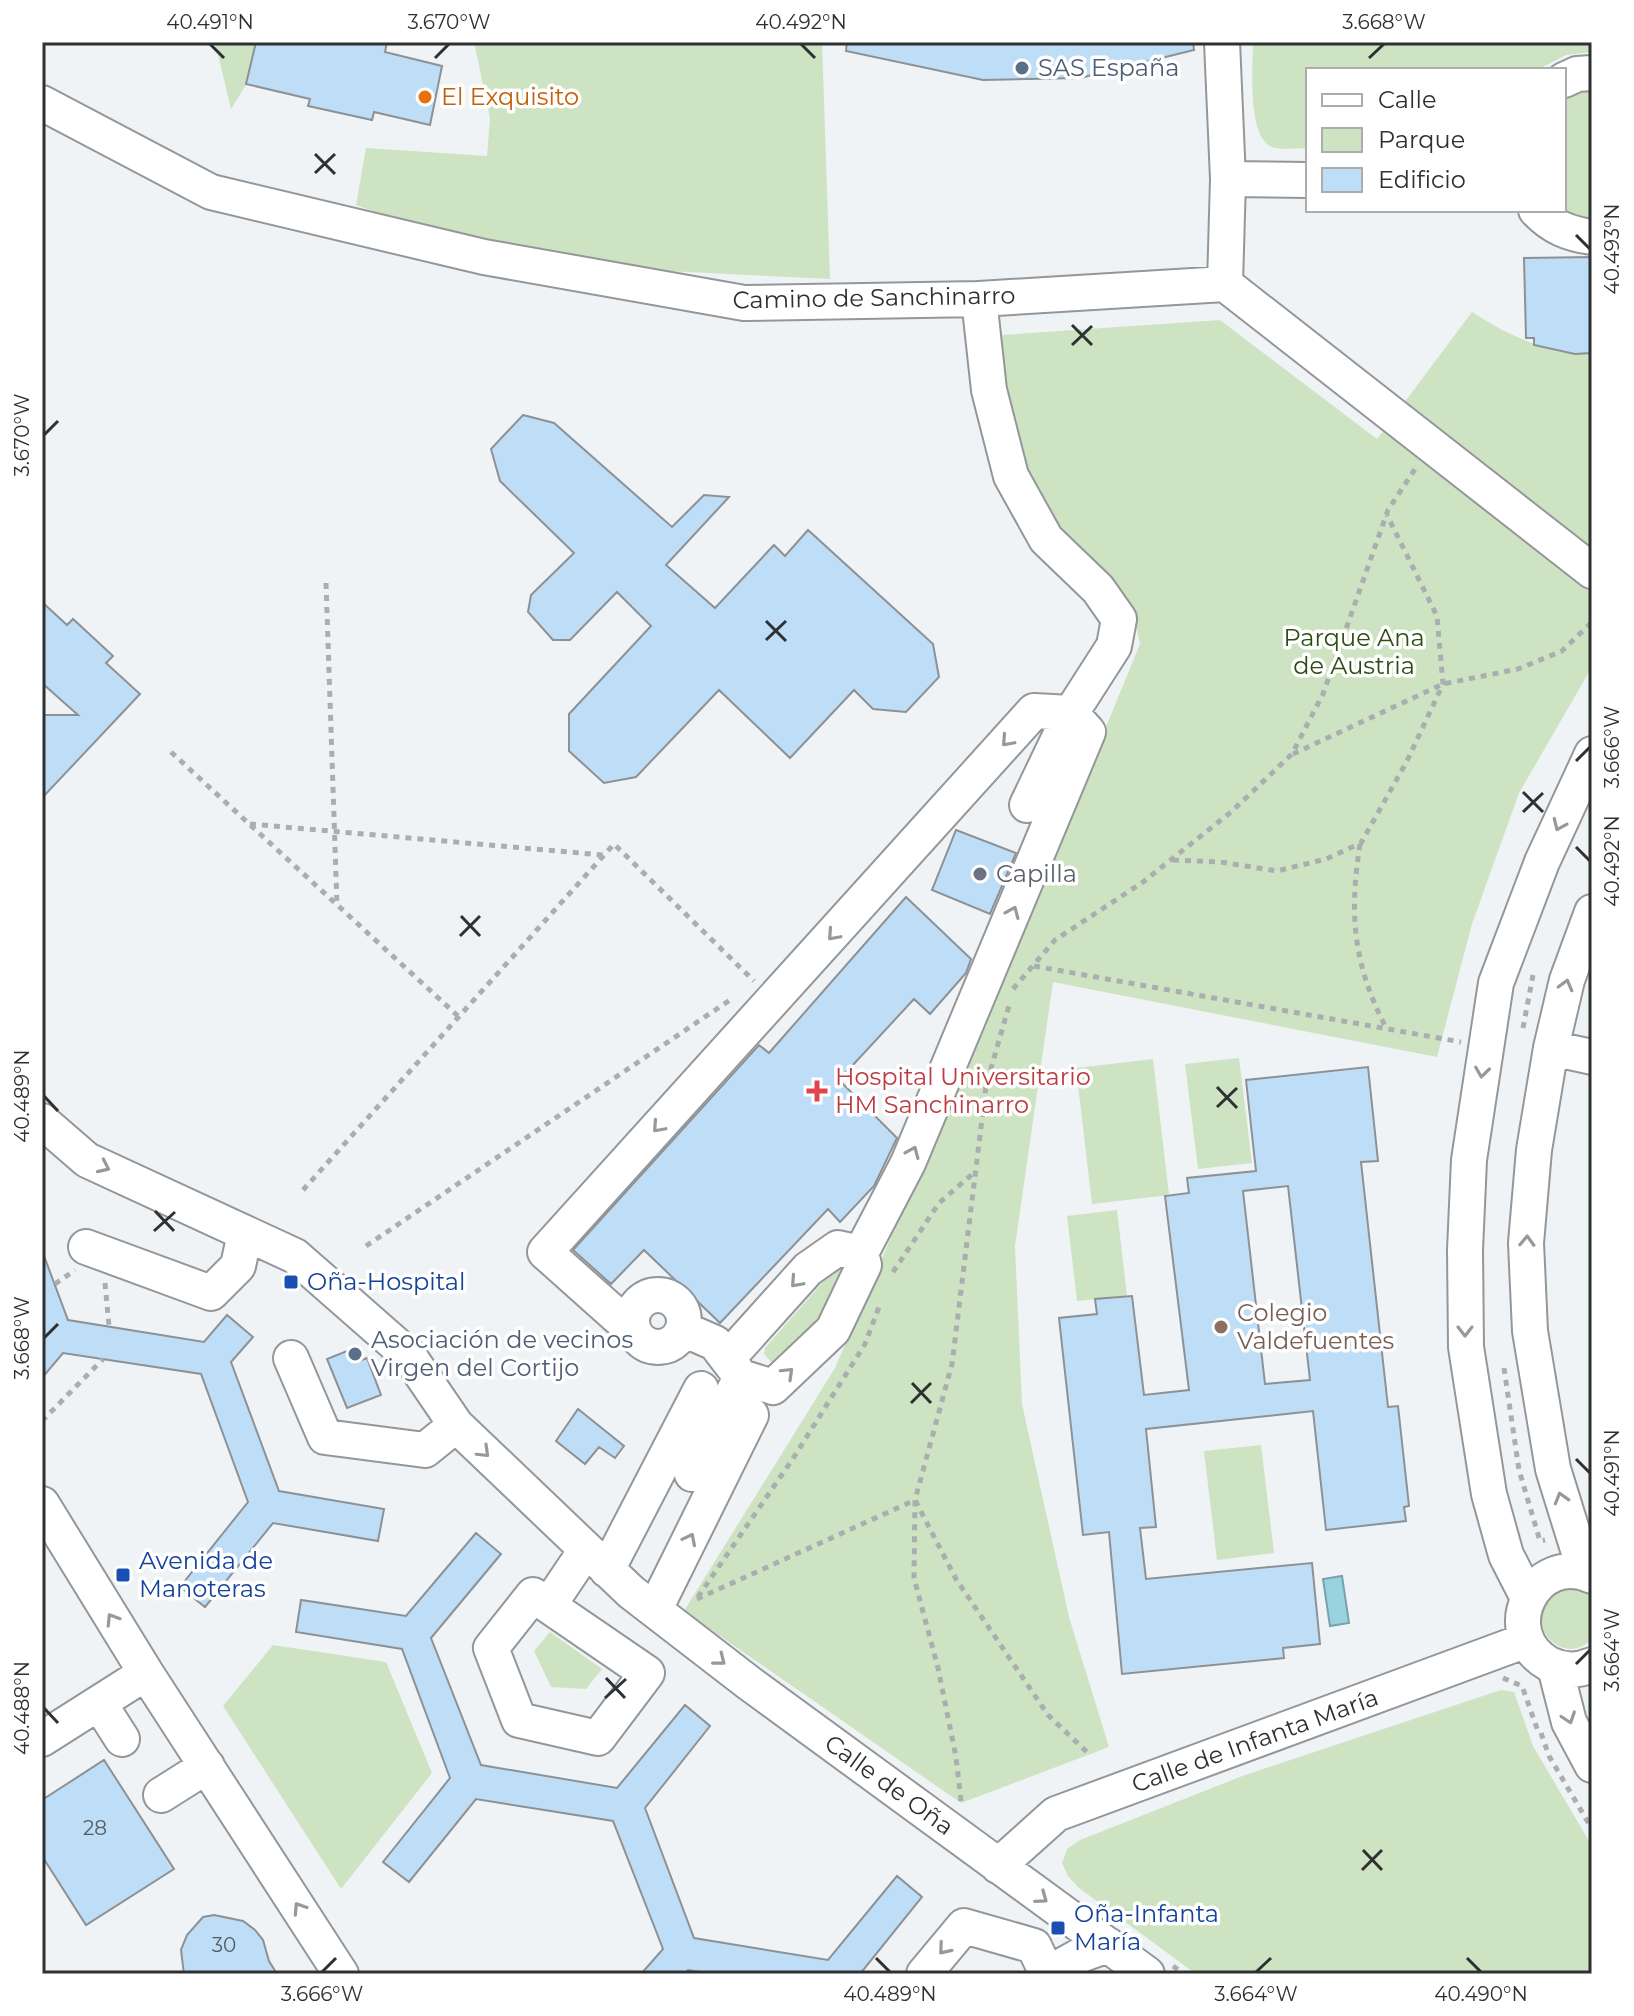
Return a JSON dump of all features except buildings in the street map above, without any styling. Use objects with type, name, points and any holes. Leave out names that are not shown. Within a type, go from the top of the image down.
[{"type":"street","points":[[1222,42],[1228,179],[1225,284],[1592,571]]},
{"type":"street","points":[[1566,79],[1577,74],[1592,73]]},
{"type":"street","name":"Camino de Sanchinarro","points":[[42,103],[211,192],[484,257],[744,303],[979,299],[1225,284]]},
{"type":"street","points":[[1228,179],[1306,180]]},
{"type":"street","points":[[1538,212],[1547,222],[1573,235],[1592,237]]},
{"type":"street","points":[[979,299],[989,390],[1011,476],[1046,539],[1098,589],[1119,619],[1114,646],[1071,713],[1027,805]]},
{"type":"street","points":[[1034,711],[1071,713],[1088,732],[908,1163],[861,1253],[864,1265],[833,1330],[773,1387],[734,1368],[715,1343],[683,1329],[685,1321],[674,1299],[657,1294],[636,1306],[631,1322],[619,1318],[545,1252],[1034,711]]},
{"type":"street","points":[[1528,1598],[1506,1555],[1489,1494],[1466,1347],[1465,1250],[1469,1160],[1496,983],[1542,862],[1592,754]]},
{"type":"street","points":[[1592,912],[1567,980],[1551,1048],[1534,1150],[1526,1243],[1530,1331],[1553,1469],[1588,1574],[1568,1571],[1552,1575],[1538,1585],[1528,1598],[1523,1626],[1533,1651],[1555,1667],[1569,1670],[1592,1665]]},
{"type":"street","points":[[1551,1048],[1592,1057]]},
{"type":"street","name":"Calle de Oña","points":[[42,1121],[87,1160],[295,1256],[409,1356],[456,1425],[596,1560],[749,1683],[998,1866],[1108,1945],[1159,1970]]},
{"type":"street","points":[[86,1247],[211,1293],[238,1266],[245,1233]]},
{"type":"street","points":[[687,1482],[734,1368],[808,1269],[838,1248],[861,1253]]},
{"type":"street","points":[[291,1358],[325,1437],[425,1450],[456,1425]]},
{"type":"street","points":[[635,1664],[664,1616],[701,1389]]},
{"type":"street","points":[[549,1605],[687,1482],[751,1415]]},
{"type":"street","points":[[42,1504],[146,1673],[341,1974]]},
{"type":"street","points":[[533,1595],[549,1605],[647,1673],[598,1738],[519,1720],[491,1648],[533,1595]]},
{"type":"street","name":"Calle de Infanta María","points":[[998,1866],[1056,1814],[1527,1640]]},
{"type":"street","points":[[1555,1667],[1569,1722],[1592,1765]]},
{"type":"street","points":[[42,1739],[146,1673]]},
{"type":"street","points":[[99,1703],[122,1739]]},
{"type":"street","points":[[161,1795],[207,1766]]},
{"type":"street","points":[[924,1974],[964,1926],[1034,1946],[1047,1974],[1083,1954],[1108,1945]]},
{"type":"path","points":[[1292,754],[1323,694],[1386,514],[1431,445]]},
{"type":"path","points":[[1386,514],[1437,616],[1443,684],[1407,761],[1361,843],[1353,891],[1356,942],[1368,992],[1386,1028]]},
{"type":"path","points":[[326,583],[337,906]]},
{"type":"path","points":[[941,1822],[961,1803],[956,1757],[938,1668],[914,1578],[915,1500],[952,1364],[986,1086],[1013,989],[1055,940],[1143,882],[1231,812],[1292,754],[1443,684],[1518,669],[1562,651],[1592,622]]},
{"type":"path","points":[[171,752],[459,1017]]},
{"type":"path","points":[[249,824],[604,855]]},
{"type":"path","points":[[1171,860],[1220,862],[1277,871],[1326,859],[1361,843]]},
{"type":"path","points":[[303,1190],[614,844],[756,983],[366,1246]]},
{"type":"path","points":[[1033,966],[1486,1046]]},
{"type":"path","points":[[888,1286],[894,1271],[939,1203],[976,1171]]},
{"type":"path","points":[[664,1616],[687,1613],[697,1599],[794,1457],[865,1344],[882,1300]]},
{"type":"path","points":[[42,1421],[103,1359]]},
{"type":"path","points":[[697,1599],[915,1500]]},
{"type":"path","points":[[915,1500],[956,1579],[1048,1715],[1090,1755]]},
{"type":"path","points":[[1159,1970],[1184,1974]]},
{"type":"green space","points":[[215,42],[256,42],[246,85],[231,109]]},
{"type":"green space","points":[[474,42],[822,42],[830,279],[647,270],[422,229],[356,205],[366,148],[487,156],[490,118]]},
{"type":"green space","points":[[1253,42],[1592,42],[1592,52],[1566,55],[1541,68],[1306,68],[1306,148],[1270,146],[1258,128],[1253,98]]},
{"type":"green space","points":[[1592,86],[1592,221],[1580,220],[1562,212],[1566,212],[1566,93]]},
{"type":"green space","name":"Parque Ana de Austria","points":[[1472,312],[1529,342],[1575,353],[1592,353],[1592,667],[1519,793],[1472,924],[1437,1057],[1053,982],[1015,1246],[1022,1404],[1069,1617],[1109,1747],[961,1803],[684,1611],[835,1368],[1027,919],[1140,644],[1132,605],[1056,523],[1030,476],[1006,402],[1002,335],[1220,320],[1377,439]]},
{"type":"green space","points":[[1239,1058],[1252,1163],[1198,1169],[1185,1064]]},
{"type":"green space","points":[[1153,1059],[1169,1195],[1092,1204],[1076,1068]]},
{"type":"green space","points":[[1117,1210],[1127,1296],[1077,1301],[1067,1216]]},
{"type":"green space","points":[[836,1267],[848,1274],[829,1309],[780,1364],[772,1363],[764,1354],[765,1348]]},
{"type":"green space","points":[[1261,1445],[1274,1553],[1217,1560],[1204,1451]]},
{"type":"green space","points":[[1568,1588],[1578,1589],[1592,1597],[1592,1639],[1578,1648],[1565,1648],[1553,1642],[1541,1620],[1542,1607],[1551,1596]]},
{"type":"green space","points":[[550,1632],[602,1669],[586,1689],[551,1687],[534,1651]]},
{"type":"green space","points":[[273,1645],[386,1662],[432,1773],[341,1889],[223,1706]]},
{"type":"green space","points":[[1501,1690],[1514,1692],[1533,1746],[1592,1846],[1592,1974],[1196,1974],[1079,1888],[1062,1863],[1067,1849],[1080,1840],[1245,1775]]},
{"type":"water","points":[[1342,1576],[1349,1623],[1330,1626],[1323,1579]]},
{"type":"place","name":"SAS España","points":[[1022,68]]},
{"type":"place","name":"El Exquisito","points":[[425,97]]},
{"type":"place","name":"Capilla","points":[[980,874]]},
{"type":"place","name":"Hospital Universitario HM Sanchinarro","points":[[817,1091]]},
{"type":"place","name":"Oña-Hospital","points":[[291,1282]]},
{"type":"place","name":"Colegio Valdefuentes","points":[[1221,1327]]},
{"type":"place","name":"Asociación de vecinos Virgen del Cortijo","points":[[355,1354]]},
{"type":"place","name":"Avenida de Manoteras","points":[[123,1575]]},
{"type":"place","name":"Oña-Infanta María","points":[[1058,1928]]}]
